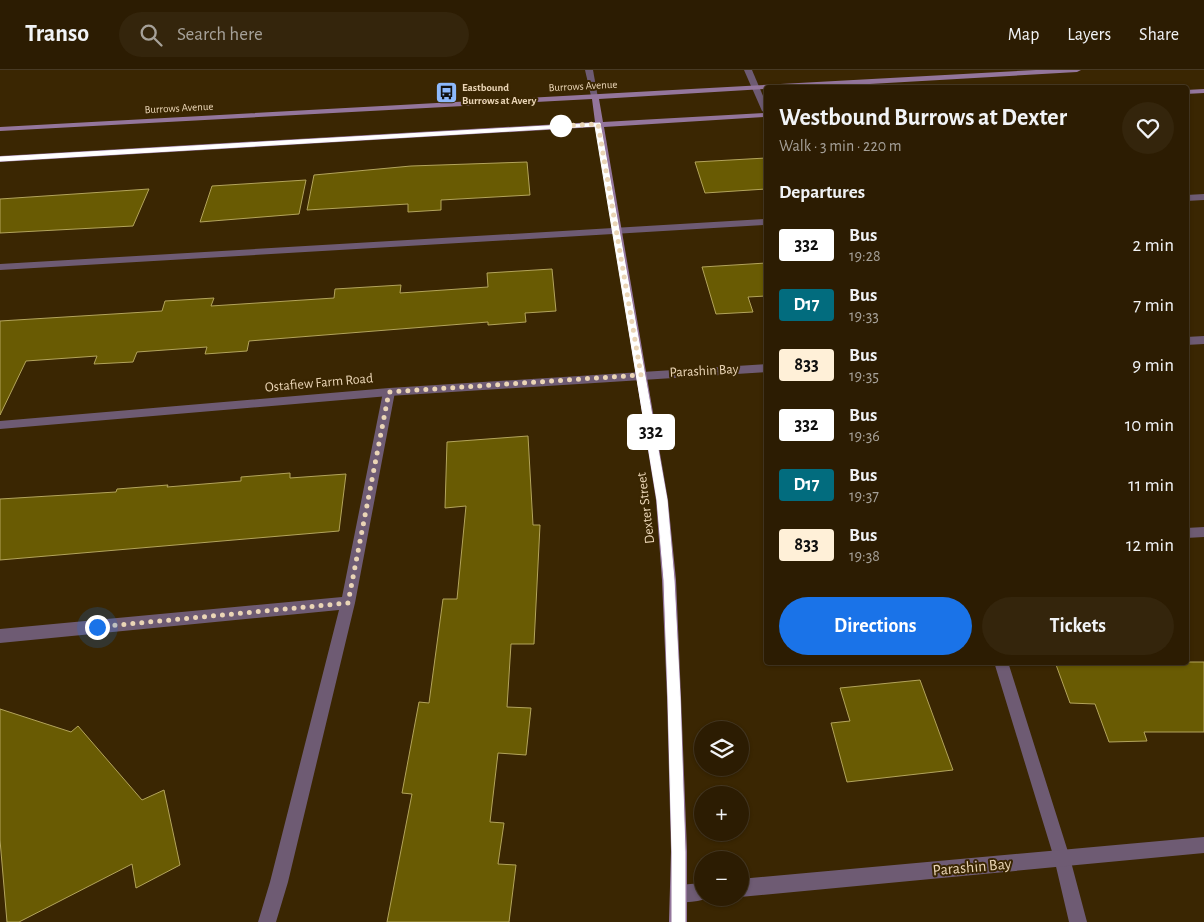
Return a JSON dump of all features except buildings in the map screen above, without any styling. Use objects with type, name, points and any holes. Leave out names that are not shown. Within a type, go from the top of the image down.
[{"type":"street","points":[[589,70],[594,96]]},
{"type":"street","points":[[748,70],[764,108]]},
{"type":"street","name":"Burrows Avenue","points":[[794,85],[1077,70]]},
{"type":"street","name":"Burrows Avenue","points":[[0,129],[764,87]]},
{"type":"street","points":[[1189,92],[1204,91]]},
{"type":"street","name":"Dexter Street","points":[[594,96],[662,500],[669,580],[679,852],[678,922]]},
{"type":"street","points":[[0,158],[764,113]]},
{"type":"street","points":[[1189,198],[1204,197]]},
{"type":"street","points":[[0,267],[764,222]]},
{"type":"street","points":[[1189,341],[1204,340]]},
{"type":"street","name":"Parashin Bay","points":[[641,375],[764,368]]},
{"type":"street","name":"Ostafiew Farm Road","points":[[0,425],[389,392],[641,375]]},
{"type":"street","points":[[267,922],[279,882],[348,603],[389,392]]},
{"type":"street","points":[[1189,533],[1204,532]]},
{"type":"street","points":[[0,636],[348,603]]},
{"type":"street","points":[[1002,665],[1062,858],[1078,922]]},
{"type":"street","name":"Parashin Bay","points":[[749,887],[1204,845]]},
{"type":"street","points":[[678,894],[694,893]]},
{"type":"bus line","name":"332","points":[[0,159],[598,124],[662,500],[669,580],[674,697],[679,852],[678,922]]},
{"type":"place","name":"Eastbound Burrows at Avery","points":[[446,93]]},
{"type":"route","points":[[97,627],[348,603],[389,392],[641,375],[598,124],[558,126],[561,126]]}]
